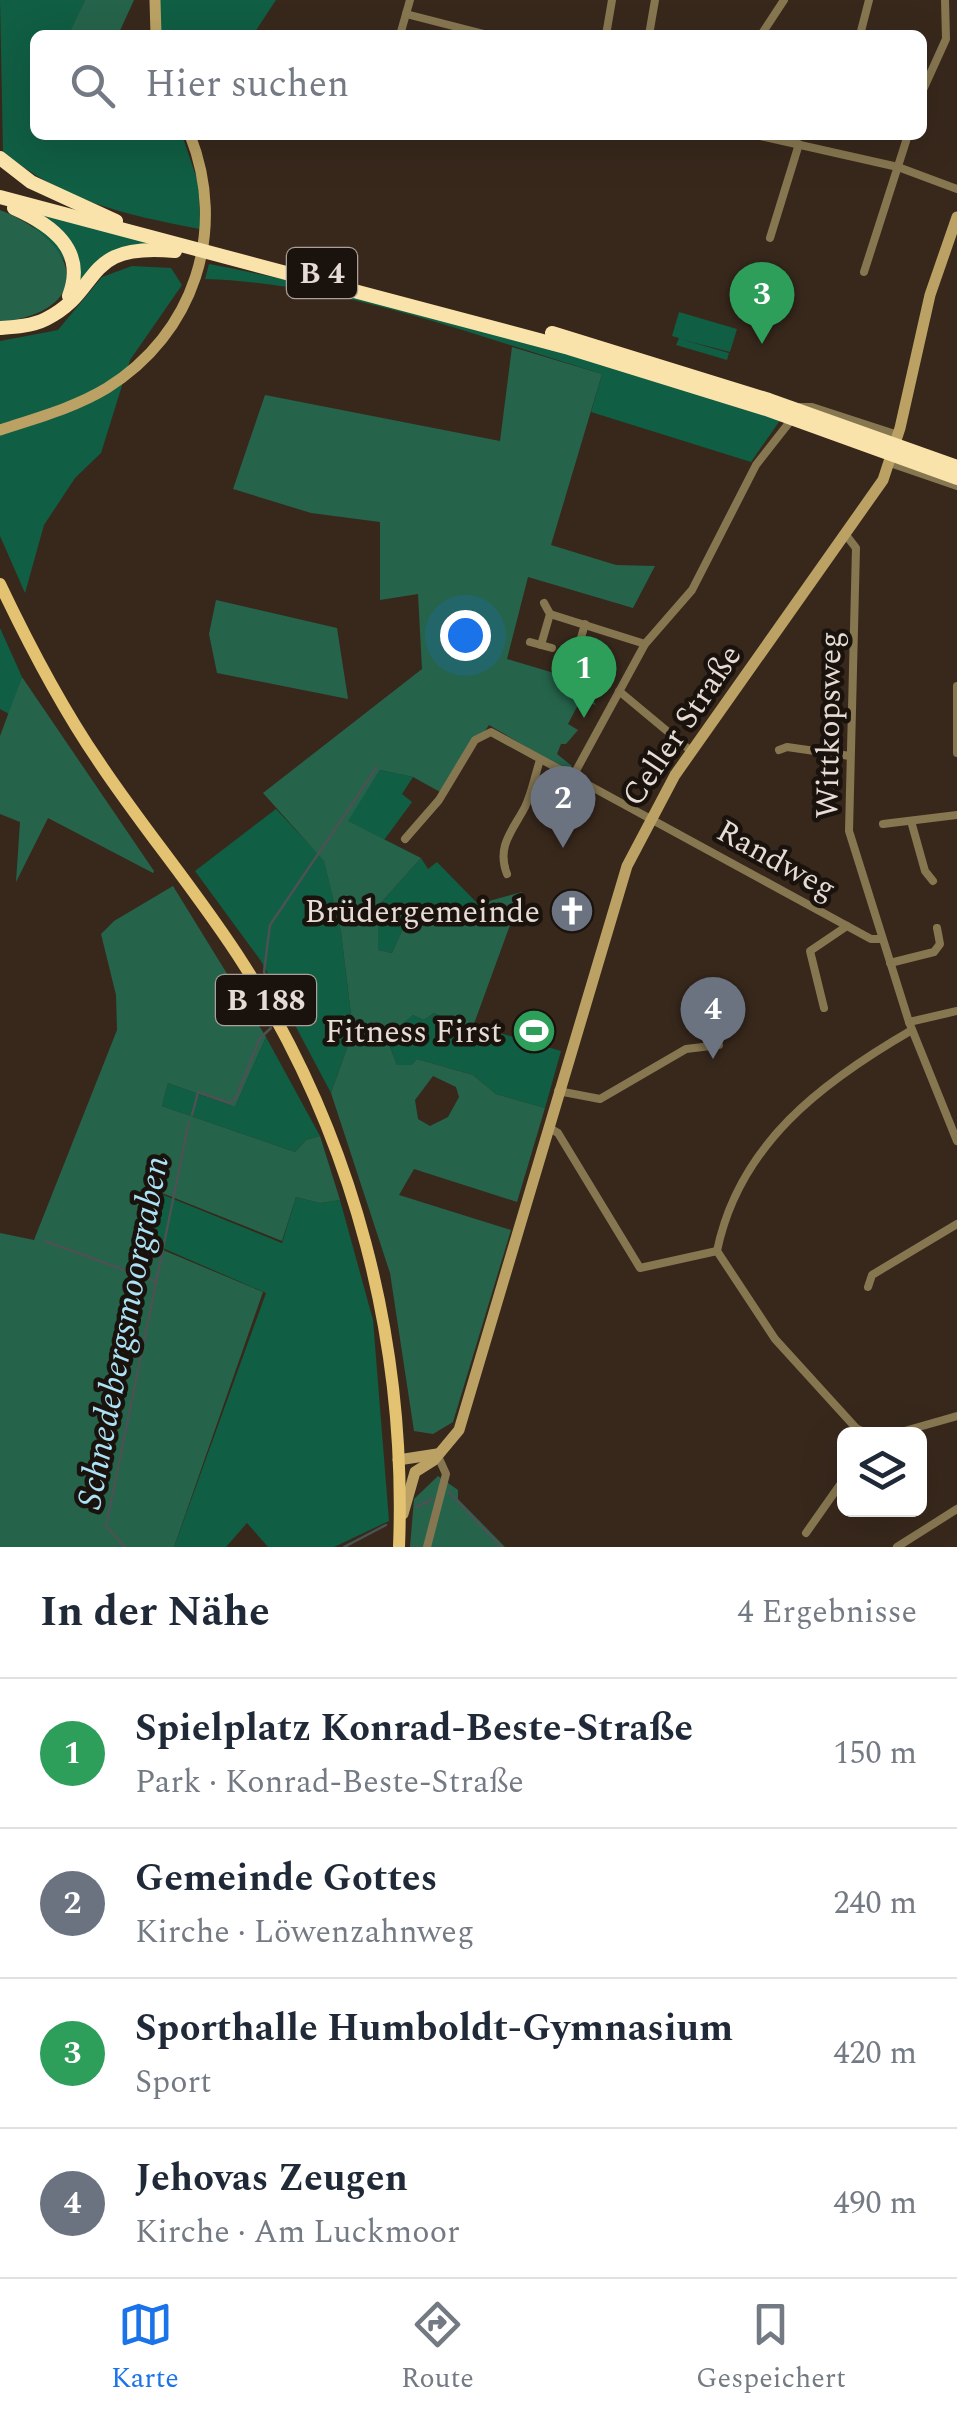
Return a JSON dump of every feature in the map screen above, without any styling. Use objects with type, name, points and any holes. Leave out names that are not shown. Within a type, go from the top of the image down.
[{"type":"highway","points":[[0,158],[41,188],[117,222]]},
{"type":"highway","points":[[0,196],[41,221],[68,248],[74,275],[63,306]]},
{"type":"highway","name":"B 4","points":[[0,196],[117,222],[583,347],[957,468]]},
{"type":"highway","name":"B 4","points":[[0,196],[583,347]]},
{"type":"highway","points":[[0,328],[37,323],[63,306],[95,269],[128,252],[220,256]]},
{"type":"highway","name":"B 4","points":[[767,405],[957,478]]},
{"type":"main road","name":"B 188","points":[[0,584],[76,728],[244,965],[309,1083],[341,1161],[374,1271],[390,1359],[398,1460],[399,1547]]},
{"type":"street","points":[[155,0],[156,30]]},
{"type":"street","points":[[401,30],[410,0]]},
{"type":"street","points":[[607,30],[612,0]]},
{"type":"street","points":[[649,30],[655,0]]},
{"type":"street","points":[[763,30],[784,0]]},
{"type":"street","points":[[861,30],[869,0]]},
{"type":"street","points":[[927,81],[946,40],[946,0]]},
{"type":"street","points":[[406,14],[468,30]]},
{"type":"street","points":[[0,430],[79,402],[133,370],[177,321],[198,271],[206,230],[204,185],[191,140]]},
{"type":"street","points":[[779,140],[898,167],[957,189]]},
{"type":"street","points":[[816,148],[818,140]]},
{"type":"street","points":[[864,272],[906,140]]},
{"type":"street","points":[[770,238],[798,144]]},
{"type":"street","name":"Celler Straße","points":[[418,1468],[460,1430],[553,1130],[558,1091],[616,898],[650,818],[691,751],[846,536],[890,463],[930,295],[957,217]]},
{"type":"street","points":[[572,778],[645,644],[692,590],[756,465],[800,404],[898,435]]},
{"type":"street","points":[[890,463],[957,486]]},
{"type":"street","name":"Wittkopsweg","points":[[846,536],[856,548],[849,831],[910,1026],[957,1142]]},
{"type":"street","points":[[544,603],[550,614],[645,644]]},
{"type":"street","points":[[540,645],[550,614]]},
{"type":"street","points":[[585,624],[572,654],[594,661]]},
{"type":"street","points":[[530,642],[552,648]]},
{"type":"street","points":[[957,686],[957,753]]},
{"type":"street","points":[[619,691],[691,751]]},
{"type":"street","name":"Randweg","points":[[405,839],[439,800],[475,740],[491,732],[870,939],[882,939]]},
{"type":"street","points":[[779,750],[850,756]]},
{"type":"street","points":[[508,874],[502,862],[504,842],[524,807],[540,760]]},
{"type":"street","points":[[883,824],[957,815]]},
{"type":"street","points":[[911,821],[925,871],[933,881]]},
{"type":"street","points":[[824,1008],[810,952],[847,926]]},
{"type":"street","points":[[890,963],[934,952],[940,944],[937,928]]},
{"type":"street","points":[[857,1427],[775,1339],[716,1251],[722,1226],[744,1180],[787,1119],[832,1080],[910,1026],[957,1011]]},
{"type":"street","points":[[558,1091],[600,1099],[686,1049],[718,1045]]},
{"type":"street","points":[[553,1130],[640,1268],[716,1251]]},
{"type":"street","points":[[868,1287],[872,1275],[957,1224]]},
{"type":"street","points":[[918,1427],[957,1416]]},
{"type":"street","points":[[398,1460],[437,1454],[446,1474],[426,1547]]},
{"type":"street","points":[[398,1460],[418,1468],[409,1484],[400,1528]]},
{"type":"street","points":[[806,1534],[837,1489]]},
{"type":"street","points":[[897,1547],[957,1509]]},
{"type":"green space","points":[[0,0],[85,0],[74,30],[30,30],[30,140],[184,140],[199,185],[200,229],[96,204],[49,183],[3,152]]},
{"type":"green space","points":[[85,0],[134,0],[120,30],[71,30]]},
{"type":"green space","points":[[159,0],[276,0],[256,30],[161,30]]},
{"type":"green space","points":[[14,206],[174,248],[137,246],[75,290],[77,274]]},
{"type":"green space","points":[[0,210],[27,223],[47,239],[61,256],[67,273],[64,289],[53,304],[32,315],[0,322]]},
{"type":"green space","points":[[209,264],[425,314],[781,419],[751,462],[591,412],[602,374],[356,301],[306,290],[205,279]]},
{"type":"green space","points":[[132,266],[171,268],[182,285],[130,360],[101,453],[75,478],[44,525],[25,593],[0,536],[0,341],[58,330],[102,277]]},
{"type":"green space","points":[[679,312],[737,329],[730,352],[680,339],[729,353],[727,360],[676,345],[679,338],[672,336]]},
{"type":"green space","points":[[512,347],[602,374],[551,545],[616,565],[655,566],[633,608],[528,577],[507,659],[584,682],[596,705],[580,701],[568,724],[578,730],[566,744],[561,744],[557,754],[572,766],[569,772],[489,725],[442,793],[413,777],[380,770],[348,821],[421,858],[378,906],[378,950],[392,953],[410,913],[478,904],[522,892],[471,1032],[434,1013],[424,1020],[413,1015],[386,1037],[397,1065],[411,1065],[417,1059],[473,1075],[496,1094],[545,1108],[517,1202],[414,1169],[399,1195],[511,1230],[453,1422],[433,1434],[414,1431],[390,1273],[331,1093],[353,1031],[341,932],[324,861],[263,793],[422,669],[418,594],[380,600],[380,522],[311,513],[233,489],[265,395],[500,441]],"holes":[[[433,1076],[456,1087],[459,1097],[448,1117],[430,1126],[418,1119],[415,1100]]]},
{"type":"green space","points":[[216,600],[337,628],[348,699],[217,673],[209,634]]},
{"type":"green space","points":[[0,628],[22,677],[9,714],[0,709]]},
{"type":"green space","points":[[22,677],[153,873],[48,818],[16,882],[20,822],[0,814],[0,736]]},
{"type":"green space","points":[[380,770],[413,777],[402,794],[412,802],[384,840],[347,821]]},
{"type":"green space","points":[[276,809],[324,860],[341,932],[353,1031],[331,1093],[261,961],[195,871]]},
{"type":"green space","points":[[421,858],[428,869],[437,862],[478,904],[410,913],[392,953],[378,950],[378,906]]},
{"type":"green space","points":[[173,886],[266,1037],[235,1107],[168,1083],[162,1106],[295,1152],[306,1140],[320,1136],[340,1200],[320,1203],[296,1197],[282,1241],[162,1193],[147,1200],[151,1245],[263,1292],[174,1547],[0,1547],[0,1233],[34,1240],[117,1030],[116,995],[101,934],[114,921]]},
{"type":"green space","points":[[434,1013],[471,1032],[476,1026],[561,1051],[545,1108],[496,1094],[473,1075],[417,1059],[411,1065],[397,1065],[386,1037],[389,1031],[413,1015],[424,1020]]},
{"type":"green space","points":[[266,1037],[320,1136],[306,1140],[295,1152],[162,1106],[168,1083],[235,1107]]},
{"type":"green space","points":[[161,1194],[282,1243],[296,1197],[320,1203],[340,1200],[373,1320],[389,1521],[334,1547],[268,1547],[247,1523],[226,1547],[174,1547],[266,1293],[151,1243],[148,1200]]},
{"type":"green space","points":[[438,1476],[458,1490],[458,1499],[505,1547],[410,1547],[414,1499]]},
{"type":"waterway","name":"Schnedebergsmoorgraben","points":[[291,1017],[264,972],[270,925],[377,767]]},
{"type":"waterway","name":"Schnedebergsmoorgraben","points":[[192,1115],[198,1092],[230,1103],[235,1100],[260,1038],[271,1028]]},
{"type":"waterway","name":"Schnedebergsmoorgraben","points":[[125,1547],[106,1526],[189,1122]]},
{"type":"waterway","points":[[45,1241],[157,1282]]},
{"type":"waterway","name":"Schnedebergsmoorgraben","points":[[449,1492],[501,1547]]},
{"type":"waterway","name":"Schnedebergsmoorgraben","points":[[416,1507],[433,1499]]},
{"type":"waterway","name":"Schnedebergsmoorgraben","points":[[344,1547],[386,1525]]},
{"type":"place","name":"Sporthalle Humboldt-Gymnasium","points":[[762,344]]},
{"type":"place","name":"Spielplatz Konrad-Beste-Straße","points":[[584,718]]},
{"type":"place","name":"Gemeinde Gottes","points":[[563,848]]},
{"type":"place","name":"Brüdergemeinde","points":[[572,911]]},
{"type":"place","name":"Fitness First","points":[[534,1031]]},
{"type":"place","name":"Jehovas Zeugen","points":[[713,1059]]}]
